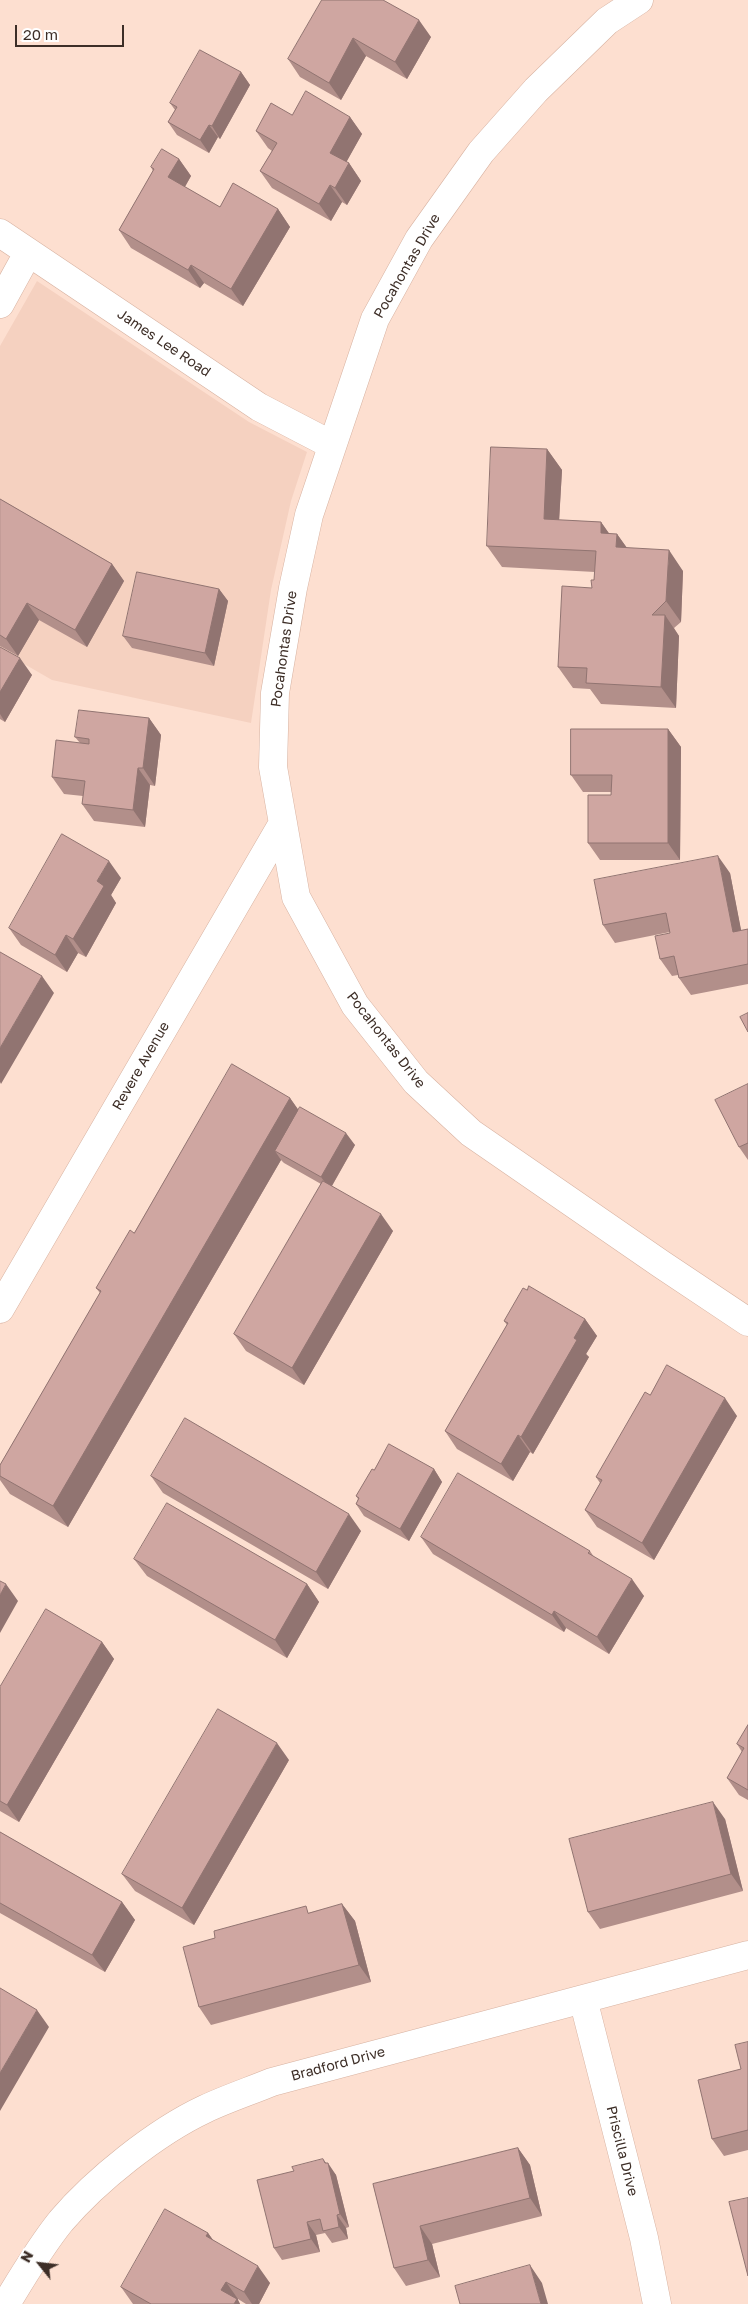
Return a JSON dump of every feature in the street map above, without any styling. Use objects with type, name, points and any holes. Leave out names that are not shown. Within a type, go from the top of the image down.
[{"type":"street","name":"Pocahontas Drive","points":[[639,0],[607,21],[536,90],[481,152],[419,239],[375,319],[309,515],[293,588],[275,693],[273,767],[296,897],[355,1005],[416,1082],[471,1133],[748,1322]]},
{"type":"street","name":"James Lee Road","points":[[0,233],[259,407],[332,445]]},
{"type":"street","points":[[0,304],[28,253]]},
{"type":"street","name":"Revere Avenue","points":[[0,1309],[283,823]]},
{"type":"street","name":"Bradford Drive","points":[[6,2304],[32,2260],[62,2221],[121,2163],[147,2143],[204,2109],[272,2082],[748,1955]]},
{"type":"street","name":"Priscilla Drive","points":[[583,2000],[644,2238],[657,2304]]},
{"type":"shaded area","points":[[37,281],[249,422],[307,452],[291,501],[271,590],[251,723],[52,680],[0,650],[0,346]]},
{"type":"building","points":[[322,0],[383,0],[419,20],[395,62],[353,38],[329,83],[288,59]]},
{"type":"building","points":[[200,50],[241,72],[212,126],[209,125],[200,140],[168,122],[177,107],[170,103]]},
{"type":"building","points":[[306,91],[350,117],[330,153],[349,163],[335,188],[330,185],[319,204],[260,171],[277,143],[256,131],[271,103],[292,115]]},
{"type":"building","points":[[162,149],[179,159],[168,177],[220,207],[233,183],[278,209],[231,289],[191,265],[188,270],[119,230],[154,169],[151,167]]},
{"type":"building","points":[[491,447],[547,449],[544,519],[601,522],[601,533],[617,534],[616,547],[669,550],[666,601],[652,615],[665,615],[661,687],[586,683],[587,668],[558,667],[562,586],[592,588],[591,580],[594,580],[596,551],[487,546]]},
{"type":"building","points":[[0,499],[112,564],[75,630],[27,603],[6,639],[0,635]]},
{"type":"building","points":[[137,572],[219,589],[205,653],[123,636]]},
{"type":"building","points":[[0,647],[20,658],[0,692]]},
{"type":"building","points":[[79,710],[149,718],[143,768],[138,768],[133,810],[82,804],[85,781],[52,777],[56,740],[89,744],[89,739],[75,737]]},
{"type":"building","points":[[571,729],[668,729],[668,843],[588,843],[588,795],[611,795],[612,775],[571,775]]},
{"type":"building","points":[[62,834],[109,861],[97,881],[104,886],[73,939],[66,935],[55,955],[9,928]]},
{"type":"building","points":[[718,856],[733,932],[748,929],[748,964],[679,978],[674,956],[660,959],[655,936],[670,933],[666,913],[603,925],[594,880]]},
{"type":"building","points":[[0,952],[42,976],[0,1048]]},
{"type":"building","points":[[748,1013],[748,1032],[740,1017]]},
{"type":"building","points":[[232,1064],[290,1098],[53,1506],[0,1476],[0,1465],[101,1291],[96,1288],[130,1230],[134,1233]]},
{"type":"building","points":[[748,1084],[748,1143],[739,1147],[715,1100]]},
{"type":"building","points":[[300,1107],[346,1133],[321,1177],[275,1151]]},
{"type":"building","points":[[323,1181],[381,1214],[292,1368],[234,1334]]},
{"type":"building","points":[[529,1286],[585,1319],[574,1338],[577,1340],[521,1437],[518,1435],[501,1464],[445,1431],[508,1323],[504,1321],[523,1288],[527,1290]]},
{"type":"building","points":[[667,1365],[725,1398],[642,1543],[585,1510],[602,1480],[596,1477],[645,1392],[650,1395]]},
{"type":"building","points":[[185,1418],[349,1514],[316,1572],[151,1476]]},
{"type":"building","points":[[389,1444],[434,1469],[400,1529],[356,1504],[359,1498],[356,1496]]},
{"type":"building","points":[[458,1473],[590,1551],[588,1553],[632,1579],[597,1637],[554,1611],[552,1615],[421,1537]]},
{"type":"building","points":[[167,1503],[307,1584],[275,1640],[134,1559]]},
{"type":"building","points":[[0,1581],[6,1584],[0,1595]]},
{"type":"building","points":[[46,1609],[102,1642],[7,1805],[0,1801],[0,1687]]},
{"type":"building","points":[[218,1709],[277,1743],[182,1908],[122,1874]]},
{"type":"building","points":[[748,1725],[748,1790],[727,1778],[744,1748],[737,1744]]},
{"type":"building","points":[[713,1802],[731,1874],[588,1912],[569,1839]]},
{"type":"building","points":[[0,1832],[122,1902],[92,1955],[0,1903]]},
{"type":"building","points":[[342,1904],[359,1965],[199,2007],[183,1947],[215,1938],[214,1931],[306,1906],[308,1913]]},
{"type":"building","points":[[0,1988],[37,2010],[0,2073]]},
{"type":"building","points":[[748,2042],[748,2130],[712,2139],[698,2080],[741,2069],[735,2045]]},
{"type":"building","points":[[518,2148],[530,2198],[420,2226],[428,2260],[394,2268],[373,2184]]},
{"type":"building","points":[[323,2159],[325,2163],[328,2163],[340,2214],[337,2215],[339,2227],[323,2231],[320,2219],[307,2222],[311,2239],[274,2248],[257,2180],[294,2171],[292,2167]]},
{"type":"building","points":[[748,2198],[748,2276],[729,2202]]},
{"type":"building","points":[[165,2209],[208,2233],[206,2236],[258,2266],[244,2292],[226,2282],[221,2290],[237,2299],[234,2304],[151,2304],[121,2287]]},
{"type":"building","points":[[530,2265],[541,2304],[460,2304],[455,2286]]}]
